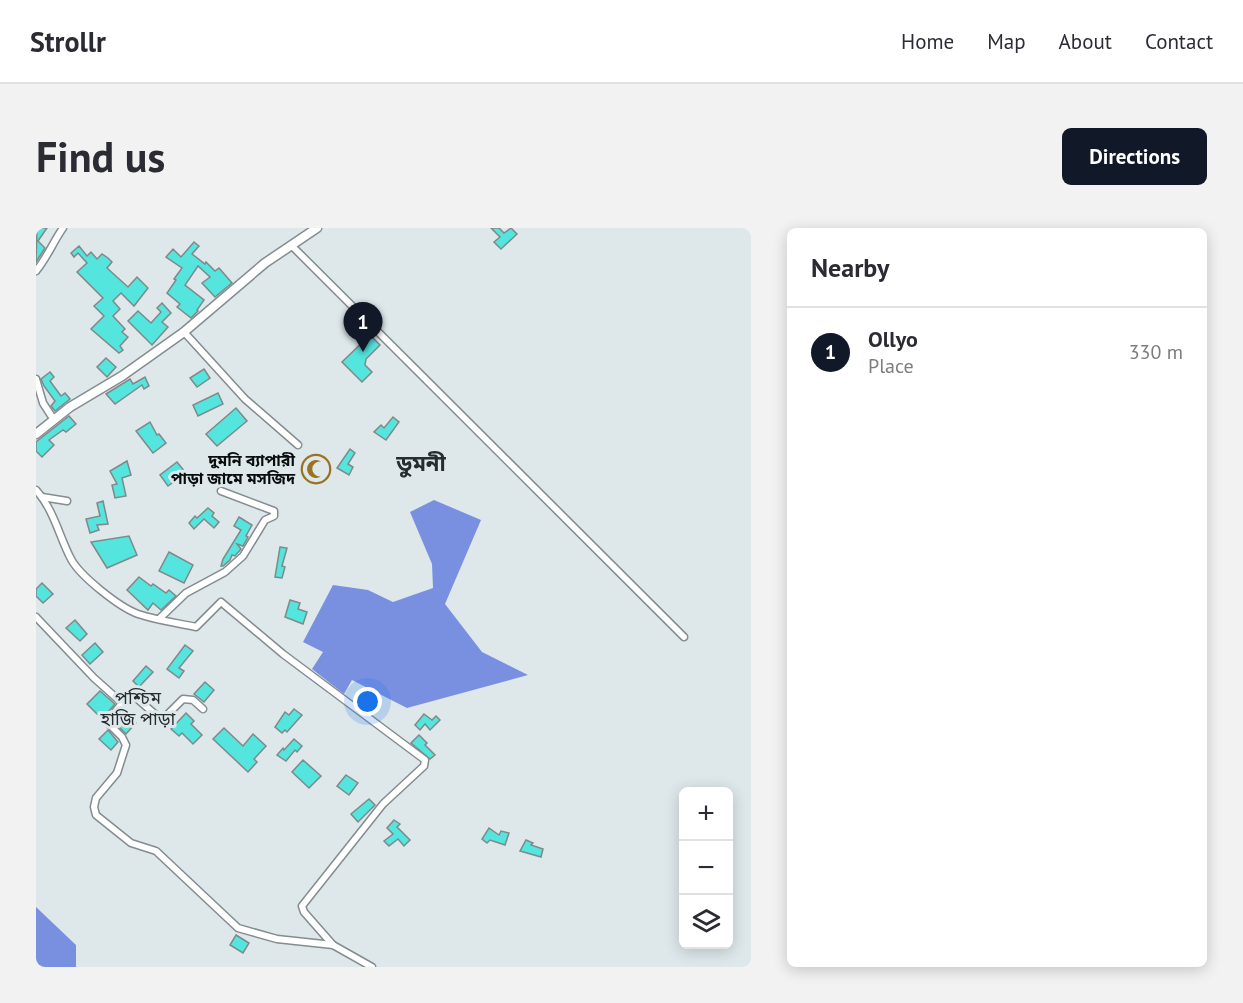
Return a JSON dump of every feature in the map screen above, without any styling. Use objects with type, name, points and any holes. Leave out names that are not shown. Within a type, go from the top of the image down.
[{"type":"street","points":[[36,271],[46,259],[54,240],[63,228]]},
{"type":"street","points":[[36,434],[70,407],[122,375],[184,332],[265,263],[316,228]]},
{"type":"street","points":[[292,246],[684,637]]},
{"type":"street","points":[[184,332],[245,399],[298,445]]},
{"type":"street","points":[[36,379],[44,403],[54,420]]},
{"type":"street","points":[[36,490],[58,526],[71,560],[88,582],[136,613],[196,627],[221,602],[283,654],[425,760],[424,766],[383,804],[302,906],[304,912],[333,945],[372,967]]},
{"type":"street","points":[[159,619],[186,593],[225,572],[243,556],[265,520],[274,516],[274,511],[221,490]]},
{"type":"street","points":[[42,497],[67,501]]},
{"type":"street","points":[[36,617],[94,678],[122,703]]},
{"type":"street","points":[[203,709],[193,700],[183,699],[165,717],[157,716],[133,695],[122,703],[107,722],[122,737],[126,745],[123,759],[114,778],[96,798],[94,807],[96,815],[131,843],[156,852],[238,928],[277,939],[333,945]]},
{"type":"water","points":[[434,500],[481,520],[445,604],[482,652],[528,675],[407,708],[352,680],[344,694],[312,669],[323,652],[303,642],[333,585],[368,590],[393,602],[433,588],[432,564],[410,512]]},
{"type":"water","points":[[36,907],[76,945],[76,967],[36,967]]},
{"type":"building","points":[[37,228],[47,228],[38,241],[45,248],[36,262]]},
{"type":"building","points":[[491,228],[499,228],[504,233],[511,228],[517,234],[501,249],[494,242],[500,237]]},
{"type":"building","points":[[194,242],[199,246],[192,254],[205,264],[206,262],[215,271],[219,268],[232,283],[215,297],[202,283],[210,277],[198,266],[185,285],[204,300],[191,318],[177,307],[180,304],[167,293],[182,268],[166,257],[173,249],[181,257]]},
{"type":"building","points":[[79,246],[87,256],[91,252],[97,259],[102,254],[108,258],[112,262],[107,268],[128,287],[137,277],[148,288],[134,306],[121,293],[113,301],[120,309],[113,316],[125,329],[122,332],[128,337],[120,346],[123,350],[119,353],[91,329],[104,316],[94,306],[103,298],[77,272],[87,263],[78,253],[74,257],[71,253]]},
{"type":"building","points":[[162,303],[171,313],[162,322],[168,327],[152,345],[128,321],[138,311],[151,323],[161,312],[157,308]]},
{"type":"building","points":[[370,335],[380,345],[366,359],[365,365],[372,372],[362,382],[342,362]]},
{"type":"building","points":[[106,358],[116,367],[107,377],[97,367]]},
{"type":"building","points":[[204,369],[210,378],[197,387],[190,378]]},
{"type":"building","points":[[50,372],[54,377],[50,381],[61,396],[65,393],[70,399],[55,411],[51,406],[55,401],[41,379]]},
{"type":"building","points":[[145,377],[149,386],[144,389],[142,385],[115,404],[106,394],[130,379],[133,384]]},
{"type":"building","points":[[218,393],[223,404],[198,416],[193,405]]},
{"type":"building","points":[[236,408],[247,421],[217,446],[206,434]]},
{"type":"building","points":[[69,416],[76,424],[49,440],[54,445],[42,457],[36,451],[36,442]]},
{"type":"building","points":[[393,417],[399,422],[386,440],[374,432],[381,425],[384,428]]},
{"type":"building","points":[[150,422],[157,435],[159,434],[166,443],[153,453],[136,431]]},
{"type":"building","points":[[350,449],[355,453],[348,464],[353,467],[349,475],[337,468]]},
{"type":"building","points":[[127,461],[131,475],[122,478],[126,496],[115,498],[112,485],[117,484],[110,471]]},
{"type":"building","points":[[177,462],[186,473],[168,486],[160,475]]},
{"type":"building","points":[[103,501],[108,524],[97,525],[99,530],[90,533],[86,519],[100,516],[97,503]]},
{"type":"building","points":[[208,508],[219,522],[214,528],[204,519],[194,529],[189,523]]},
{"type":"building","points":[[239,517],[252,525],[246,536],[248,537],[243,546],[237,544],[241,549],[235,556],[232,555],[230,560],[221,566],[241,530],[234,526]]},
{"type":"building","points":[[129,536],[137,555],[107,568],[91,542]]},
{"type":"building","points":[[280,547],[287,548],[282,566],[285,567],[282,578],[275,577]]},
{"type":"building","points":[[169,552],[193,565],[184,583],[159,571]]},
{"type":"building","points":[[139,577],[151,586],[153,584],[166,593],[169,590],[176,596],[161,610],[153,603],[148,610],[127,590]]},
{"type":"building","points":[[42,583],[53,594],[43,603],[36,596],[36,589]]},
{"type":"building","points":[[290,600],[300,603],[298,609],[307,612],[303,624],[285,617]]},
{"type":"building","points":[[75,620],[87,634],[80,641],[66,628]]},
{"type":"building","points":[[95,643],[103,652],[90,664],[82,655]]},
{"type":"building","points":[[185,645],[193,651],[179,668],[184,671],[179,678],[167,669]]},
{"type":"building","points":[[146,666],[153,672],[139,687],[133,681]]},
{"type":"building","points":[[205,682],[214,690],[204,702],[194,694]]},
{"type":"building","points":[[100,691],[115,704],[102,719],[87,704]]},
{"type":"building","points":[[294,709],[302,715],[287,732],[285,730],[282,733],[275,727],[285,712],[289,715]]},
{"type":"building","points":[[122,711],[136,723],[126,734],[114,722]]},
{"type":"building","points":[[186,713],[194,721],[191,724],[202,735],[193,744],[182,733],[179,736],[171,729]]},
{"type":"building","points":[[424,714],[432,720],[436,716],[440,720],[430,730],[425,724],[420,730],[415,725]]},
{"type":"building","points":[[224,728],[243,746],[253,734],[266,746],[254,759],[257,762],[248,772],[213,739]]},
{"type":"building","points":[[108,730],[118,742],[111,750],[99,739]]},
{"type":"building","points":[[419,735],[435,755],[430,759],[411,743]]},
{"type":"building","points":[[294,739],[302,746],[297,752],[295,750],[286,761],[277,755]]},
{"type":"building","points":[[303,760],[321,776],[309,788],[292,772]]},
{"type":"building","points":[[346,775],[358,783],[349,795],[337,786]]},
{"type":"building","points":[[369,799],[375,805],[358,822],[351,814]]},
{"type":"building","points":[[394,820],[400,824],[397,827],[410,840],[404,846],[398,839],[389,846],[384,841],[393,834],[387,828]]},
{"type":"building","points":[[489,828],[499,835],[501,831],[509,833],[505,845],[490,840],[487,843],[482,839]]},
{"type":"building","points":[[526,840],[533,843],[531,845],[543,849],[541,857],[520,851]]},
{"type":"building","points":[[236,935],[249,943],[243,953],[230,945]]},
{"type":"place","name":"Ollyo","points":[[363,352]]},
{"type":"place","name":"দুমনি ব্যাপারী পাড়া জামে মসজিদ","points":[[316,469]]},
{"type":"district","name":"ডুমনী","points":[[421,463]]},
{"type":"district","name":"পশ্চিম হাজি পাড়া","points":[[138,708]]}]
